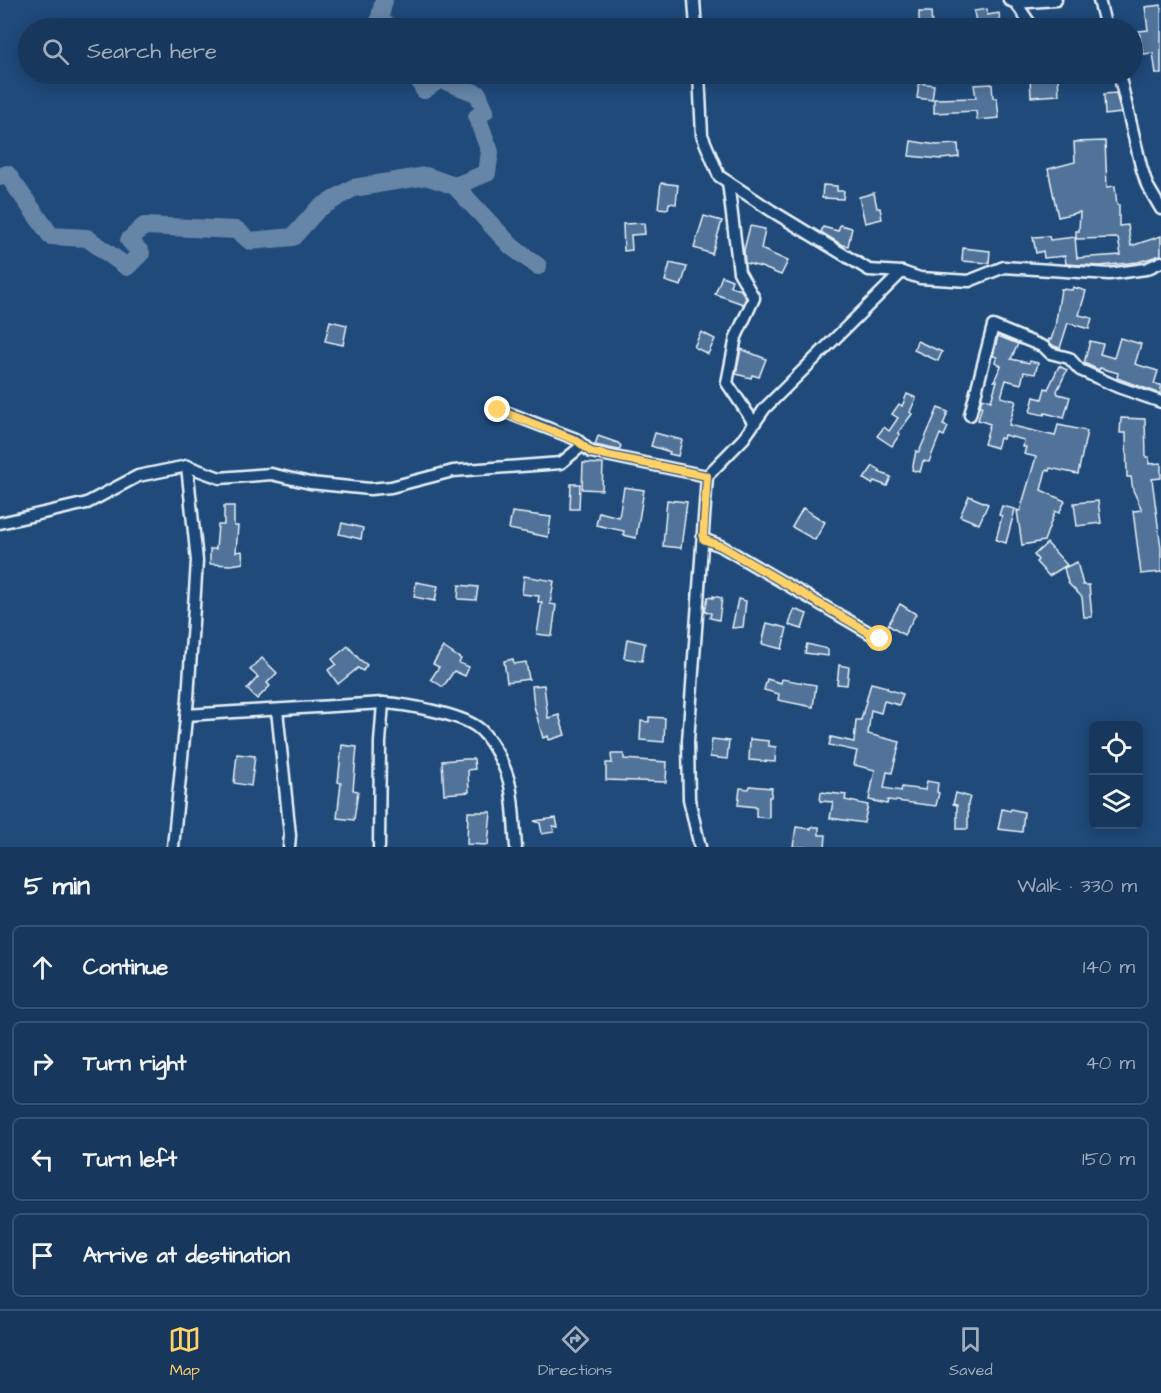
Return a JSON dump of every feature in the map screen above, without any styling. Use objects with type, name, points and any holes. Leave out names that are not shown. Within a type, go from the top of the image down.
[{"type":"street","points":[[694,0],[695,18]]},
{"type":"street","points":[[1013,2],[1056,0]]},
{"type":"street","points":[[1099,0],[1104,18]]},
{"type":"street","points":[[1013,2],[1025,18]]},
{"type":"street","points":[[699,84],[702,135],[719,176],[772,212],[869,270],[902,272],[920,278],[969,281],[1004,267],[1109,274],[1146,268],[1161,262]]},
{"type":"street","points":[[1121,84],[1147,185],[1161,209]]},
{"type":"street","points":[[728,182],[739,272],[754,298],[736,337],[727,382],[754,423]]},
{"type":"street","points":[[700,847],[689,799],[688,741],[707,476],[744,438],[765,408],[902,272]]},
{"type":"street","points":[[970,415],[993,326],[1044,347],[1050,353],[1069,358],[1080,370],[1118,387],[1161,402]]},
{"type":"street","points":[[498,410],[576,440],[591,452],[707,476]]},
{"type":"street","points":[[0,523],[87,503],[138,476],[187,466],[220,478],[271,474],[310,483],[370,489],[391,487],[453,471],[561,463],[583,445]]},
{"type":"street","points":[[173,847],[186,715],[197,561],[187,466]]},
{"type":"street","points":[[703,539],[721,546],[880,639]]},
{"type":"street","points":[[186,715],[383,703],[399,704],[445,714],[477,727],[492,744],[508,778],[516,847]]},
{"type":"street","points":[[379,847],[380,742],[383,703]]},
{"type":"street","points":[[277,710],[290,835],[289,847]]},
{"type":"building","points":[[1161,5],[1161,74],[1156,74],[1153,53],[1143,54],[1143,31],[1148,30],[1145,7]]},
{"type":"building","points":[[987,9],[987,15],[999,13],[1000,18],[975,18],[974,11]]},
{"type":"building","points":[[919,12],[931,12],[931,18],[919,18]]},
{"type":"building","points":[[919,84],[934,85],[932,100],[917,98]]},
{"type":"building","points":[[992,84],[993,98],[997,98],[999,118],[977,120],[976,111],[934,113],[934,99],[976,98],[974,85]]},
{"type":"building","points":[[1030,84],[1058,84],[1059,95],[1031,97]]},
{"type":"building","points":[[1116,93],[1121,113],[1105,115],[1104,94]]},
{"type":"building","points":[[911,141],[937,145],[958,144],[959,157],[941,159],[909,156]]},
{"type":"building","points":[[1105,141],[1107,187],[1115,186],[1117,205],[1119,205],[1119,226],[1128,225],[1131,246],[1161,236],[1161,255],[1138,262],[1100,266],[1066,264],[1065,256],[1044,258],[1043,251],[1036,253],[1033,237],[1049,236],[1050,240],[1075,237],[1077,258],[1121,255],[1118,238],[1076,239],[1080,212],[1058,217],[1048,169],[1075,162],[1074,142]]},
{"type":"building","points":[[661,183],[678,185],[676,204],[669,203],[668,209],[658,208]]},
{"type":"building","points":[[823,185],[837,186],[837,191],[844,191],[843,199],[822,198]]},
{"type":"building","points":[[874,193],[882,219],[865,223],[859,197]]},
{"type":"building","points":[[704,216],[722,221],[712,254],[694,248]]},
{"type":"building","points":[[644,223],[645,234],[631,235],[632,250],[624,251],[623,224]]},
{"type":"building","points":[[840,225],[852,228],[848,246],[842,245],[821,232],[823,227],[838,231]]},
{"type":"building","points":[[750,226],[765,229],[761,249],[788,261],[781,275],[745,263],[744,250]]},
{"type":"building","points":[[963,248],[990,251],[989,263],[962,261]]},
{"type":"building","points":[[670,263],[687,267],[681,286],[665,281]]},
{"type":"building","points":[[722,276],[732,280],[730,286],[741,290],[746,298],[743,304],[715,294]]},
{"type":"building","points":[[1073,287],[1086,291],[1079,315],[1092,318],[1089,329],[1068,323],[1060,348],[1048,341],[1051,340],[1055,327],[1061,289],[1072,290]]},
{"type":"building","points":[[330,321],[347,325],[343,345],[325,341]]},
{"type":"building","points":[[701,332],[715,339],[708,354],[694,347]]},
{"type":"building","points":[[998,336],[1018,344],[1011,359],[1038,363],[1035,374],[1024,372],[1021,384],[1006,380],[1001,397],[1016,401],[1009,425],[1055,436],[1058,425],[1087,431],[1078,474],[1050,468],[1049,471],[1046,470],[1041,490],[1065,501],[1059,513],[1055,511],[1044,541],[1022,545],[1017,510],[1020,511],[1036,457],[1024,454],[1026,447],[1023,447],[1024,440],[1004,435],[1003,439],[1000,438],[997,448],[984,444],[990,424],[978,420],[982,398],[991,401],[997,381],[994,381],[1001,366],[995,362],[997,357],[993,356]]},
{"type":"building","points":[[1120,338],[1141,344],[1135,364],[1158,371],[1154,384],[1161,385],[1161,394],[1117,378],[1118,373],[1100,368],[1099,370],[1084,363],[1090,341],[1103,344],[1100,354],[1114,358]]},
{"type":"building","points":[[917,341],[942,352],[938,361],[914,350]]},
{"type":"building","points":[[741,349],[766,359],[759,377],[752,375],[751,378],[736,374]]},
{"type":"building","points":[[1059,366],[1067,370],[1057,391],[1058,394],[1070,397],[1064,418],[1030,412],[1034,397],[1042,399],[1045,388],[1048,389]]},
{"type":"building","points":[[907,394],[916,398],[910,412],[912,414],[898,433],[900,434],[892,446],[877,436],[884,427],[889,431],[898,418],[892,414],[899,404],[902,406]]},
{"type":"building","points":[[938,408],[948,412],[943,425],[948,427],[944,436],[940,434],[929,462],[923,461],[920,472],[912,470],[916,451],[919,452]]},
{"type":"building","points":[[1121,418],[1145,419],[1146,457],[1149,457],[1149,464],[1161,463],[1161,478],[1152,479],[1161,548],[1161,572],[1141,574],[1133,511],[1142,510],[1133,490],[1131,477],[1127,477],[1126,433],[1120,433]]},
{"type":"building","points":[[655,433],[682,440],[678,456],[651,446]]},
{"type":"building","points":[[598,436],[618,443],[621,446],[619,450],[595,445]]},
{"type":"building","points":[[583,463],[603,464],[602,490],[582,489]]},
{"type":"building","points":[[873,466],[880,470],[879,472],[891,477],[887,486],[874,481],[872,484],[864,479]]},
{"type":"building","points":[[571,484],[580,484],[579,509],[570,509]]},
{"type":"building","points":[[624,487],[644,490],[636,538],[623,535],[624,531],[596,525],[599,512],[619,517]]},
{"type":"building","points":[[969,496],[988,504],[979,524],[960,516]]},
{"type":"building","points":[[667,500],[687,502],[681,548],[663,546]]},
{"type":"building","points":[[1098,501],[1101,523],[1077,526],[1074,503]]},
{"type":"building","points":[[224,506],[234,506],[234,526],[238,526],[236,552],[242,551],[243,563],[210,564],[210,549],[216,549],[218,525],[224,525]]},
{"type":"building","points":[[1002,506],[1015,509],[1006,543],[996,540]]},
{"type":"building","points":[[803,508],[825,522],[815,540],[792,527]]},
{"type":"building","points":[[512,512],[551,517],[548,537],[509,529]]},
{"type":"building","points":[[342,523],[363,528],[361,539],[339,534]]},
{"type":"building","points":[[1047,543],[1067,565],[1049,576],[1036,562],[1038,560],[1034,555]]},
{"type":"building","points":[[1077,562],[1083,585],[1089,585],[1092,617],[1084,617],[1082,597],[1068,583],[1064,568]]},
{"type":"building","points":[[524,576],[554,581],[550,604],[556,605],[552,636],[537,634],[542,602],[538,602],[539,596],[522,594]]},
{"type":"building","points":[[416,582],[438,586],[435,601],[414,597]]},
{"type":"building","points":[[459,585],[478,587],[476,600],[458,599]]},
{"type":"building","points":[[713,596],[722,598],[719,620],[710,618],[711,613],[705,612],[708,597],[713,598]]},
{"type":"building","points":[[738,599],[746,601],[743,627],[732,628]]},
{"type":"building","points":[[900,604],[916,614],[904,635],[888,625]]},
{"type":"building","points":[[794,609],[807,614],[802,629],[789,625]]},
{"type":"building","points":[[767,623],[787,628],[782,649],[762,644]]},
{"type":"building","points":[[627,639],[645,643],[642,661],[624,658]]},
{"type":"building","points":[[807,644],[828,649],[828,656],[805,653]]},
{"type":"building","points":[[348,646],[367,665],[363,671],[358,668],[338,684],[328,670],[336,664],[332,659]]},
{"type":"building","points":[[443,647],[461,659],[459,663],[469,667],[465,676],[454,671],[443,687],[431,679],[439,667],[433,664]]},
{"type":"building","points":[[262,658],[277,673],[267,683],[270,686],[257,699],[247,689],[258,677],[250,670]]},
{"type":"building","points":[[513,659],[514,664],[526,662],[529,679],[507,682],[504,661]]},
{"type":"building","points":[[839,665],[849,667],[847,685],[837,684]]},
{"type":"building","points":[[767,679],[781,683],[782,679],[816,685],[813,707],[778,700],[779,694],[764,690]]},
{"type":"building","points":[[871,683],[903,694],[899,705],[884,701],[881,713],[871,710],[868,734],[900,742],[892,773],[887,772],[884,788],[901,791],[902,787],[925,790],[927,781],[938,783],[937,792],[939,793],[936,806],[888,800],[887,804],[869,800],[875,770],[854,765],[857,751],[829,745],[831,737],[854,742],[856,720],[861,720]]},
{"type":"building","points":[[544,685],[548,718],[559,715],[565,735],[549,740],[548,736],[543,738],[534,706],[532,686]]},
{"type":"building","points":[[649,717],[665,718],[664,742],[640,740],[641,721],[649,722]]},
{"type":"building","points":[[712,739],[729,741],[727,759],[710,757]]},
{"type":"building","points":[[750,739],[769,741],[769,746],[776,747],[775,762],[749,760]]},
{"type":"building","points":[[342,745],[357,747],[353,790],[358,791],[354,820],[337,818]]},
{"type":"building","points":[[237,754],[255,756],[251,786],[234,783]]},
{"type":"building","points":[[611,754],[624,754],[624,759],[667,762],[666,782],[606,780],[606,763],[612,763]]},
{"type":"building","points":[[474,759],[475,769],[468,770],[469,792],[444,794],[442,761]]},
{"type":"building","points":[[750,786],[772,788],[771,797],[769,797],[769,818],[756,817],[756,807],[738,805],[740,788],[749,789]]},
{"type":"building","points":[[821,792],[846,795],[845,800],[868,805],[864,823],[830,818],[833,802],[820,801]]},
{"type":"building","points":[[956,793],[970,797],[968,829],[957,829],[957,805],[953,804]]},
{"type":"building","points":[[1002,809],[1024,812],[1022,832],[998,829]]},
{"type":"building","points":[[468,812],[491,812],[488,845],[467,844]]},
{"type":"building","points":[[556,818],[558,827],[553,826],[554,832],[542,834],[540,823],[534,821]]},
{"type":"building","points":[[796,827],[811,829],[811,827],[819,827],[819,835],[826,835],[825,847],[793,847]]},
{"type":"waterway","points":[[380,18],[384,0]]},
{"type":"waterway","points":[[421,84],[424,90],[433,84]]},
{"type":"waterway","points":[[453,84],[478,94],[485,111],[477,117],[490,152],[487,173],[455,186]]},
{"type":"waterway","points":[[0,177],[7,174],[51,236],[87,238],[127,267],[141,253],[129,240],[144,226],[237,230],[250,241],[293,237],[318,209],[353,188],[426,176],[455,186],[512,247],[538,266]]},
{"type":"route","points":[[498,410],[576,440],[591,452],[707,476],[703,539],[721,546],[880,639]]}]
